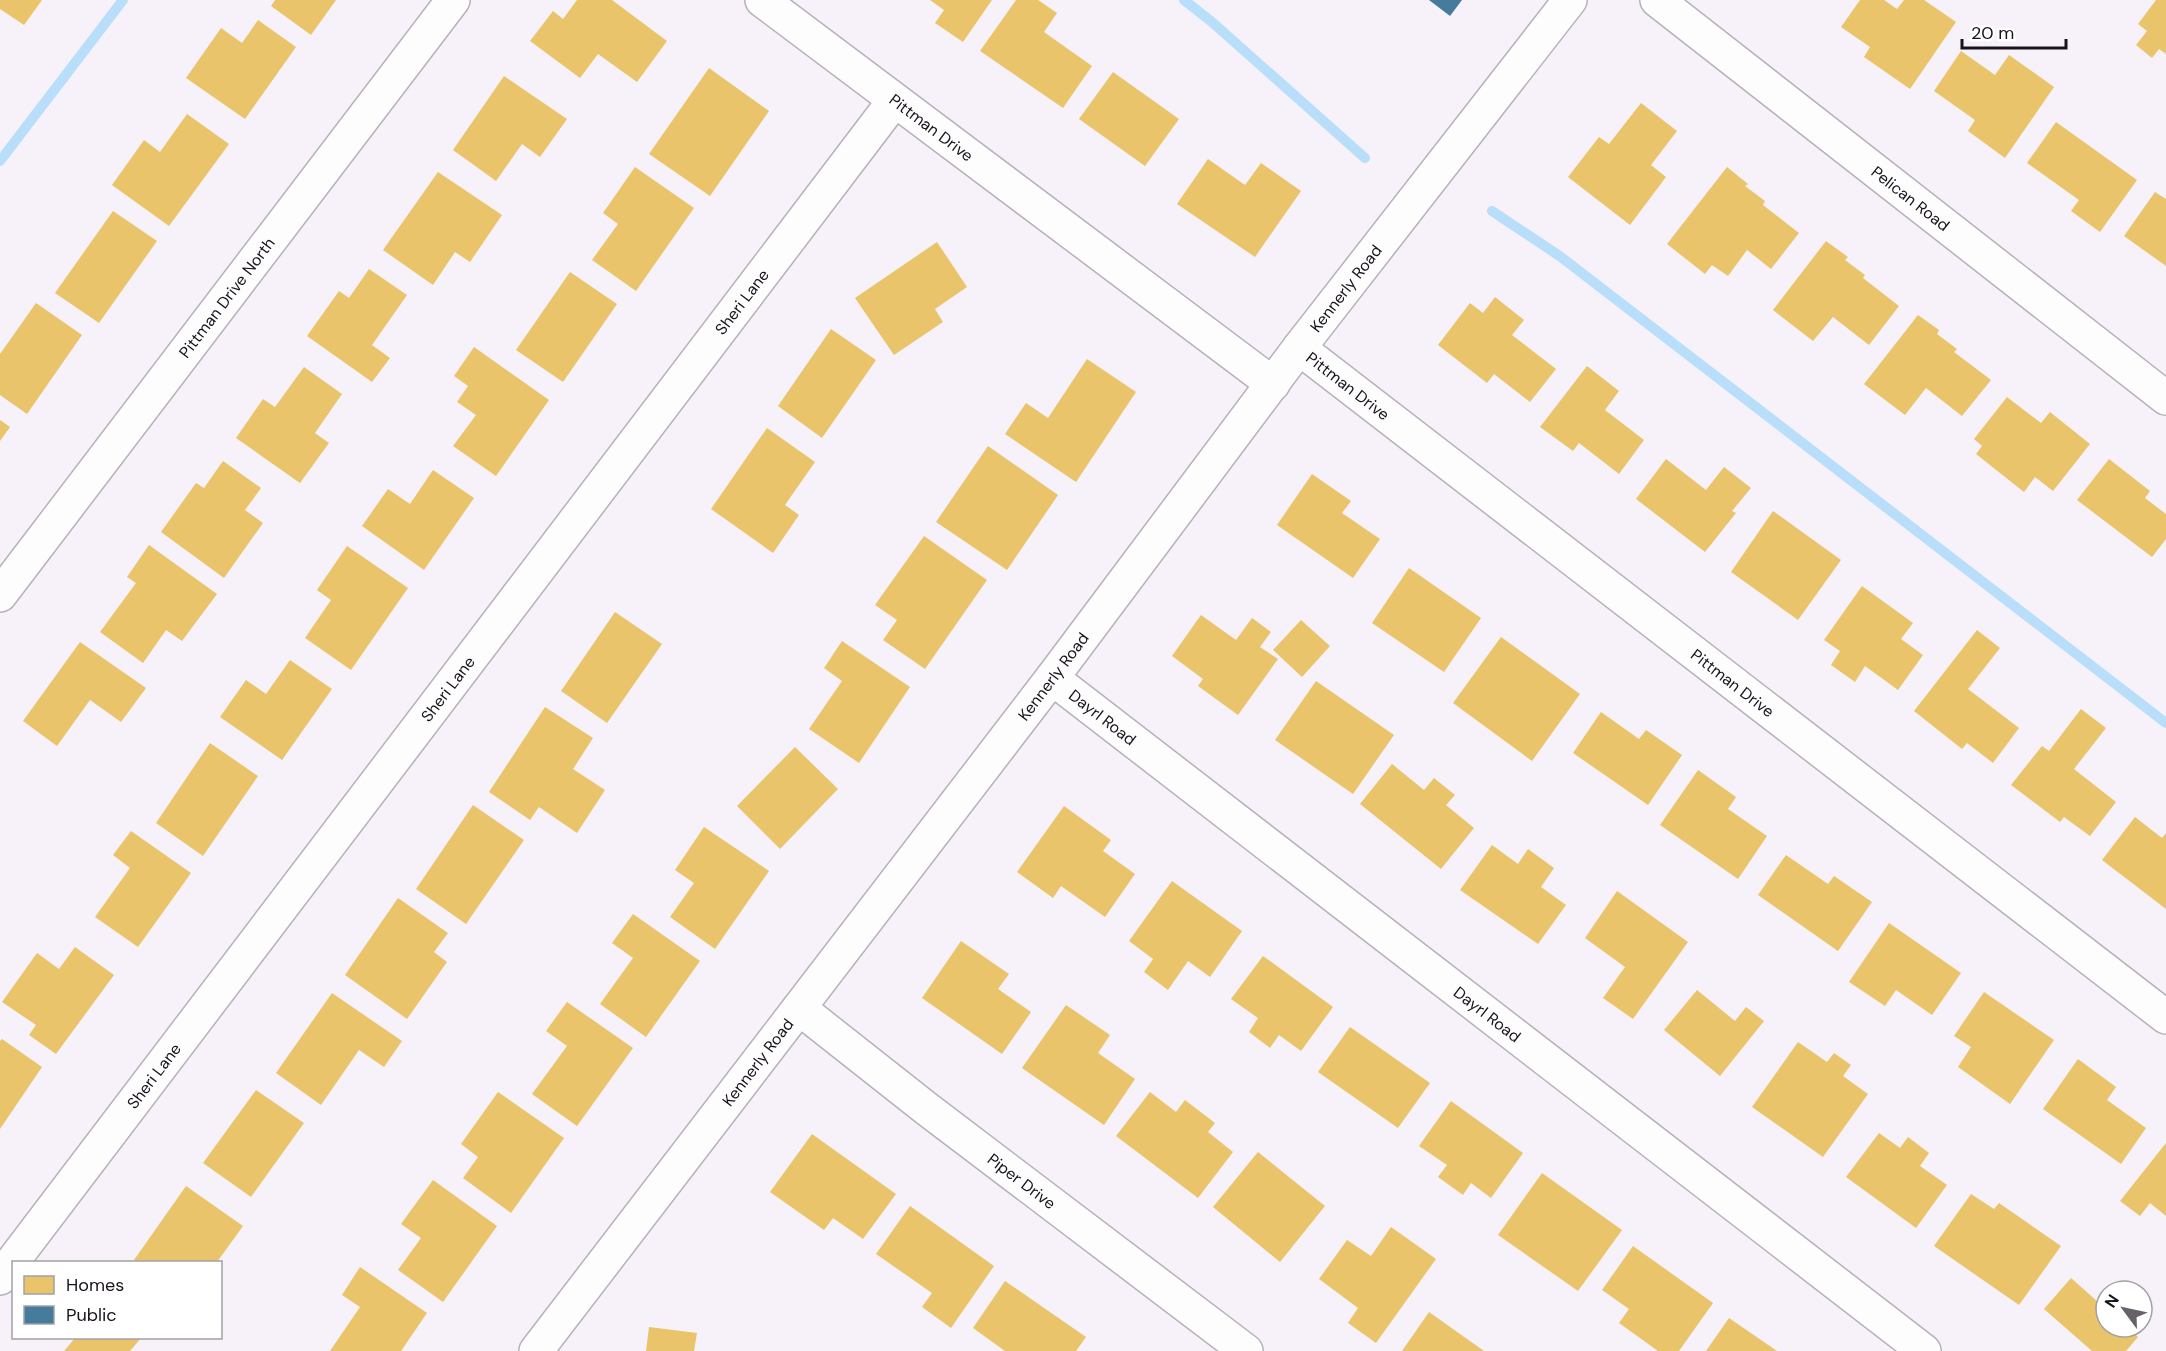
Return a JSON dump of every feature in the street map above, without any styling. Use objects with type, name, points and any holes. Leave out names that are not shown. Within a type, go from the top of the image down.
[{"type":"street","name":"Pittman Drive North","points":[[0,594],[453,0]]},
{"type":"street","name":"Pittman Drive","points":[[762,0],[1273,384]]},
{"type":"street","name":"Kennerly Road","points":[[536,1351],[1052,678],[1299,348],[1569,0]]},
{"type":"street","name":"Pelican Road","points":[[1656,0],[2166,398]]},
{"type":"street","name":"Sheri Lane","points":[[13,1261],[894,101]]},
{"type":"street","name":"Pittman Drive","points":[[1299,348],[2166,1017]]},
{"type":"street","name":"Dayrl Road","points":[[1052,678],[1924,1351]]},
{"type":"street","name":"Piper Drive","points":[[799,1008],[927,1109],[1246,1351]]},
{"type":"street","name":"Sheri Lane","points":[[0,1278],[12,1262]]},
{"type":"building: Homes","points":[[0,0],[42,0],[24,25],[0,9]]},
{"type":"building: Homes","points":[[275,0],[336,0],[311,35],[271,6]]},
{"type":"building: Homes","points":[[577,0],[612,0],[667,41],[637,82],[598,54],[580,78],[530,41],[553,11],[563,19]]},
{"type":"building: Homes","points":[[930,0],[992,0],[963,42],[935,23],[944,10]]},
{"type":"building: Homes","points":[[1016,0],[1038,0],[1057,13],[1044,32],[1092,66],[1063,108],[980,51]]},
{"type":"building: Homes","points":[[1860,0],[1884,0],[1897,9],[1904,0],[1924,0],[1956,22],[1910,89],[1864,57],[1870,47],[1841,27]]},
{"type":"building: Homes","points":[[2156,0],[2166,0],[2166,54],[2159,49],[2152,58],[2136,45],[2147,31],[2138,24]]},
{"type":"building: Homes","points":[[258,20],[296,47],[245,119],[186,78],[221,28],[242,43]]},
{"type":"building: Homes","points":[[1961,51],[1995,75],[2009,55],[2054,87],[2005,158],[1968,131],[1975,120],[1934,91]]},
{"type":"building: Homes","points":[[709,68],[769,111],[710,196],[649,154]]},
{"type":"building: Homes","points":[[1113,72],[1179,119],[1145,166],[1079,119]]},
{"type":"building: Homes","points":[[504,76],[567,119],[540,157],[522,144],[496,181],[453,150]]},
{"type":"building: Homes","points":[[1641,103],[1677,131],[1651,165],[1666,177],[1630,225],[1568,177],[1599,137],[1609,144]]},
{"type":"building: Homes","points":[[187,114],[229,144],[169,226],[112,185],[144,140],[160,152]]},
{"type":"building: Homes","points":[[2056,122],[2137,180],[2100,232],[2071,211],[2079,200],[2027,163]]},
{"type":"building: Homes","points":[[1208,159],[1245,185],[1261,163],[1301,191],[1255,257],[1177,204]]},
{"type":"building: Homes","points":[[635,167],[694,208],[636,291],[592,260],[618,224],[603,213]]},
{"type":"building: Homes","points":[[1727,167],[1748,184],[1745,186],[1765,201],[1763,205],[1799,233],[1771,269],[1747,250],[1728,276],[1712,265],[1705,274],[1667,244]]},
{"type":"building: Homes","points":[[438,172],[502,215],[470,262],[455,252],[433,285],[383,250]]},
{"type":"building: Homes","points":[[2155,192],[2166,199],[2166,266],[2124,236]]},
{"type":"building: Homes","points":[[113,211],[157,241],[99,323],[55,293]]},
{"type":"building: Homes","points":[[1826,241],[1848,257],[1845,260],[1865,275],[1863,278],[1899,306],[1869,345],[1833,317],[1813,341],[1773,310]]},
{"type":"building: Homes","points":[[937,242],[967,287],[935,309],[943,322],[894,355],[855,298]]},
{"type":"building: Homes","points":[[369,269],[407,295],[372,345],[390,358],[372,382],[307,336],[339,291],[349,298]]},
{"type":"building: Homes","points":[[570,272],[617,304],[563,382],[516,350]]},
{"type":"building: Homes","points":[[1495,297],[1524,320],[1512,335],[1556,369],[1530,402],[1494,374],[1487,383],[1438,345],[1470,303],[1483,313]]},
{"type":"building: Homes","points":[[36,303],[82,335],[27,414],[0,395],[0,354]]},
{"type":"building: Homes","points":[[1918,315],[1939,330],[1937,334],[1957,349],[1954,352],[1991,380],[1962,416],[1926,388],[1905,415],[1864,384]]},
{"type":"building: Homes","points":[[831,329],[876,360],[822,438],[778,406]]},
{"type":"building: Homes","points":[[474,347],[549,400],[496,476],[453,446],[476,415],[457,402],[468,386],[454,376]]},
{"type":"building: Homes","points":[[1087,359],[1136,392],[1076,482],[1005,434],[1026,403],[1048,418]]},
{"type":"building: Homes","points":[[1587,366],[1619,391],[1605,410],[1644,440],[1619,474],[1579,443],[1573,451],[1540,427]]},
{"type":"building: Homes","points":[[304,367],[342,394],[315,433],[329,443],[300,483],[236,438],[263,399],[275,407]]},
{"type":"building: Homes","points":[[2007,397],[2041,423],[2050,412],[2090,444],[2053,491],[2035,477],[2024,492],[1976,454],[1982,446],[1974,439]]},
{"type":"building: Homes","points":[[0,420],[10,427],[0,441]]},
{"type":"building: Homes","points":[[767,428],[815,462],[785,505],[799,515],[773,553],[711,509]]},
{"type":"building: Homes","points":[[988,446],[1058,495],[1007,570],[936,522]]},
{"type":"building: Homes","points":[[1666,459],[1706,490],[1724,467],[1751,488],[1732,511],[1736,513],[1705,552],[1636,499]]},
{"type":"building: Homes","points":[[2109,459],[2150,491],[2145,498],[2166,514],[2166,539],[2152,557],[2077,500]]},
{"type":"building: Homes","points":[[223,461],[261,488],[245,510],[263,523],[224,578],[161,532],[196,483],[204,488]]},
{"type":"building: Homes","points":[[433,470],[474,498],[424,570],[362,526],[388,489],[410,504]]},
{"type":"building: Homes","points":[[1312,474],[1351,501],[1342,513],[1380,539],[1353,578],[1277,525]]},
{"type":"building: Homes","points":[[1773,511],[1841,560],[1798,620],[1731,572]]},
{"type":"building: Homes","points":[[924,536],[987,580],[925,669],[883,640],[897,620],[875,605]]},
{"type":"building: Homes","points":[[149,545],[217,594],[182,641],[166,630],[143,663],[100,632],[136,583],[127,577]]},
{"type":"building: Homes","points":[[347,546],[408,588],[351,670],[305,638],[331,600],[317,590]]},
{"type":"building: Homes","points":[[1409,568],[1481,618],[1444,672],[1372,623]]},
{"type":"building: Homes","points":[[1862,586],[1913,623],[1901,639],[1923,655],[1898,690],[1865,666],[1855,682],[1831,665],[1840,651],[1824,640]]},
{"type":"building: Homes","points":[[615,612],[662,644],[607,723],[561,691]]},
{"type":"building: Homes","points":[[1201,615],[1236,640],[1252,618],[1271,632],[1260,647],[1278,659],[1238,715],[1198,686],[1203,679],[1172,656]]},
{"type":"building: Homes","points":[[1301,620],[1330,646],[1302,677],[1273,650]]},
{"type":"building: Homes","points":[[1977,630],[2000,648],[1968,689],[2019,728],[1993,763],[1967,743],[1962,749],[1914,711]]},
{"type":"building: Homes","points":[[1501,637],[1580,694],[1532,761],[1453,703]]},
{"type":"building: Homes","points":[[842,641],[910,687],[859,763],[809,729],[842,681],[824,668]]},
{"type":"building: Homes","points":[[80,642],[146,688],[121,722],[90,700],[57,746],[23,721]]},
{"type":"building: Homes","points":[[290,660],[332,689],[282,760],[220,717],[246,680],[266,694]]},
{"type":"building: Homes","points":[[1316,681],[1394,735],[1353,794],[1275,740]]},
{"type":"building: Homes","points":[[545,707],[593,738],[573,769],[605,790],[577,833],[539,807],[530,820],[489,792]]},
{"type":"building: Homes","points":[[2081,709],[2106,728],[2074,769],[2116,802],[2090,836],[2064,817],[2060,822],[2011,785],[2042,746],[2049,751]]},
{"type":"building: Homes","points":[[1601,712],[1639,739],[1646,730],[1682,755],[1648,805],[1573,753]]},
{"type":"building: Homes","points":[[210,743],[258,776],[203,856],[156,823]]},
{"type":"building: Homes","points":[[795,747],[838,789],[780,849],[737,806]]},
{"type":"building: Homes","points":[[1392,764],[1424,790],[1434,778],[1455,795],[1446,805],[1474,828],[1441,869],[1360,804]]},
{"type":"building: Homes","points":[[1698,770],[1736,797],[1728,809],[1767,836],[1738,879],[1660,825]]},
{"type":"building: Homes","points":[[473,805],[524,840],[466,924],[416,889]]},
{"type":"building: Homes","points":[[1064,806],[1111,840],[1103,851],[1135,874],[1105,917],[1061,886],[1053,898],[1017,872]]},
{"type":"building: Homes","points":[[2135,817],[2162,838],[2166,833],[2166,909],[2102,860]]},
{"type":"building: Homes","points":[[704,827],[769,871],[715,949],[670,917],[694,883],[675,870]]},
{"type":"building: Homes","points":[[131,831],[191,873],[138,947],[95,917],[130,868],[113,855]]},
{"type":"building: Homes","points":[[1492,845],[1518,864],[1528,849],[1554,868],[1541,887],[1566,905],[1538,944],[1460,890]]},
{"type":"building: Homes","points":[[1786,855],[1828,884],[1834,876],[1872,902],[1838,951],[1758,895]]},
{"type":"building: Homes","points":[[1172,881],[1242,931],[1210,977],[1188,961],[1168,990],[1144,972],[1153,959],[1129,941]]},
{"type":"building: Homes","points":[[1617,891],[1688,942],[1633,1019],[1603,998],[1625,967],[1585,938]]},
{"type":"building: Homes","points":[[398,898],[448,933],[434,952],[447,962],[407,1019],[345,975]]},
{"type":"building: Homes","points":[[633,914],[700,961],[646,1037],[600,1004],[633,958],[612,943]]},
{"type":"building: Homes","points":[[1889,923],[1961,973],[1932,1015],[1896,990],[1885,1006],[1849,982]]},
{"type":"building: Homes","points":[[961,941],[1009,974],[998,989],[1031,1012],[1002,1054],[922,998]]},
{"type":"building: Homes","points":[[75,947],[114,975],[56,1054],[29,1035],[36,1025],[2,1002],[37,953],[59,969]]},
{"type":"building: Homes","points":[[1263,956],[1333,1007],[1301,1051],[1279,1035],[1270,1048],[1249,1032],[1258,1018],[1231,999]]},
{"type":"building: Homes","points":[[1697,990],[1735,1021],[1746,1007],[1764,1021],[1720,1076],[1664,1030]]},
{"type":"building: Homes","points":[[1984,992],[2054,1040],[2010,1104],[1958,1067],[1971,1047],[1954,1036]]},
{"type":"building: Homes","points":[[332,993],[402,1041],[384,1067],[359,1050],[321,1105],[276,1073]]},
{"type":"building: Homes","points":[[567,1002],[633,1048],[577,1126],[532,1094],[567,1046],[546,1031]]},
{"type":"building: Homes","points":[[1066,1005],[1110,1035],[1098,1053],[1135,1079],[1104,1125],[1022,1068]]},
{"type":"building: Homes","points":[[1350,1027],[1430,1083],[1398,1128],[1318,1072]]},
{"type":"building: Homes","points":[[2,1039],[42,1067],[0,1129],[0,1041]]},
{"type":"building: Homes","points":[[1798,1042],[1827,1062],[1834,1053],[1851,1065],[1843,1076],[1868,1094],[1823,1157],[1752,1107]]},
{"type":"building: Homes","points":[[2078,1059],[2116,1087],[2107,1100],[2146,1128],[2121,1164],[2043,1109]]},
{"type":"building: Homes","points":[[256,1090],[304,1123],[251,1197],[203,1163]]},
{"type":"building: Homes","points":[[498,1092],[564,1138],[511,1213],[463,1178],[478,1157],[461,1144]]},
{"type":"building: Homes","points":[[1150,1092],[1176,1112],[1185,1100],[1215,1123],[1208,1132],[1233,1152],[1198,1198],[1116,1136]]},
{"type":"building: Homes","points":[[1451,1101],[1523,1153],[1491,1198],[1471,1183],[1463,1195],[1438,1177],[1447,1165],[1419,1146]]},
{"type":"building: Homes","points":[[1879,1133],[1900,1148],[1908,1137],[1929,1153],[1920,1166],[1947,1185],[1916,1228],[1846,1177]]},
{"type":"building: Homes","points":[[812,1134],[896,1194],[863,1239],[833,1218],[824,1230],[770,1192]]},
{"type":"building: Homes","points":[[2166,1143],[2166,1216],[2150,1203],[2140,1216],[2120,1201]]},
{"type":"building: Homes","points":[[1258,1152],[1325,1206],[1280,1262],[1213,1207]]},
{"type":"building: Homes","points":[[1542,1173],[1622,1230],[1578,1291],[1498,1235]]},
{"type":"building: Homes","points":[[433,1180],[497,1226],[443,1302],[398,1270],[421,1238],[401,1224]]},
{"type":"building: Homes","points":[[186,1186],[243,1226],[218,1261],[134,1260]]},
{"type":"building: Homes","points":[[1971,1194],[1994,1209],[1999,1203],[2061,1246],[2019,1305],[1934,1246]]},
{"type":"building: Homes","points":[[910,1206],[994,1266],[951,1328],[922,1307],[932,1293],[876,1254]]},
{"type":"building: Homes","points":[[1391,1227],[1436,1259],[1376,1343],[1348,1323],[1358,1308],[1319,1279],[1347,1240],[1371,1256]]},
{"type":"building: Homes","points":[[1633,1246],[1713,1303],[1679,1351],[1658,1351],[1619,1323],[1629,1309],[1602,1290]]},
{"type":"building: Homes","points":[[360,1267],[427,1313],[401,1351],[330,1351],[360,1307],[342,1295]]},
{"type":"building: Homes","points":[[2071,1278],[2094,1298],[2094,1339],[2136,1339],[2126,1351],[2092,1351],[2044,1309]]},
{"type":"building: Homes","points":[[1005,1281],[1086,1337],[1076,1351],[1005,1351],[973,1328]]},
{"type":"building: Homes","points":[[1429,1312],[1484,1351],[1402,1351]]},
{"type":"building: Homes","points":[[1729,1318],[1777,1351],[1706,1351]]},
{"type":"building: Homes","points":[[649,1327],[697,1333],[694,1351],[646,1351]]},
{"type":"building: Homes","points":[[74,1339],[140,1339],[130,1351],[64,1351]]},
{"type":"building: Public","points":[[1429,0],[1462,0],[1450,16]]},
{"type":"waterway","points":[[0,161],[123,0]]},
{"type":"waterway","points":[[1184,0],[1212,22],[1365,158]]},
{"type":"waterway","points":[[1492,211],[1561,257],[2166,723]]}]
